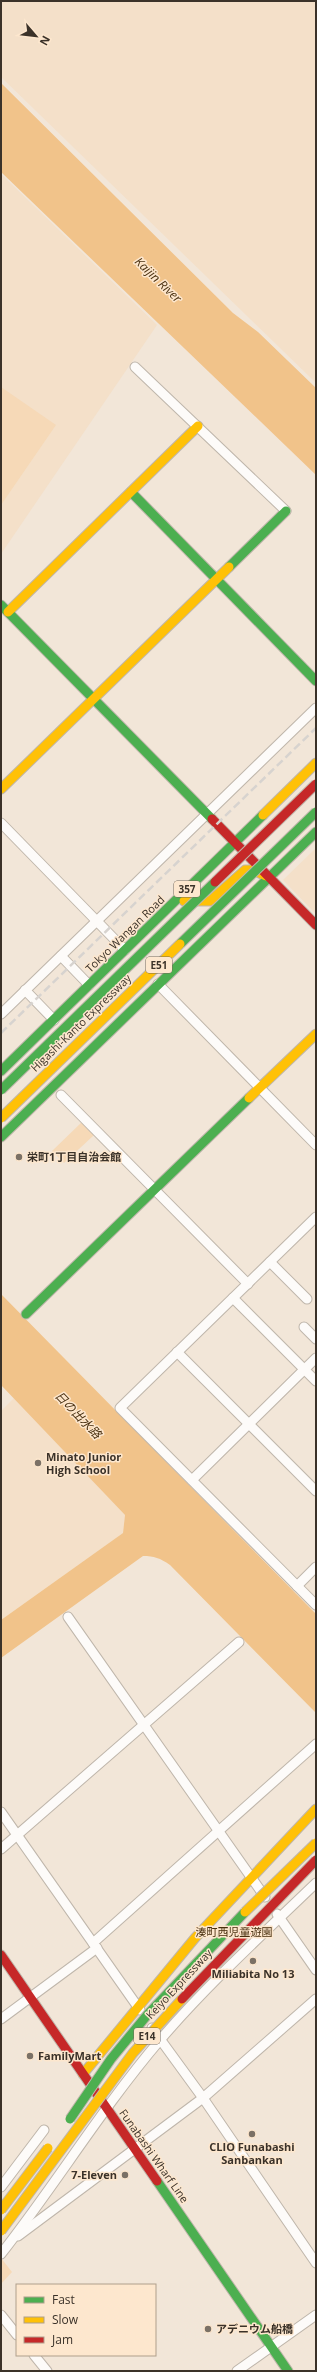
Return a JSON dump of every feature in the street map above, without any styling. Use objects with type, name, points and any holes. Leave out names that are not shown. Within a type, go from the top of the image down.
[{"type":"main road","points":[[8,612],[198,426]]},
{"type":"main road","points":[[131,492],[316,681]]},
{"type":"main road","points":[[1,789],[286,511]]},
{"type":"main road","points":[[1,605],[316,925]]},
{"type":"main road","name":"Tokyo Wangan Road","points":[[1,1071],[316,763]]},
{"type":"main road","name":"Higashi-Kanto Expressway","points":[[1,1090],[316,784]]},
{"type":"main road","points":[[234,843],[257,847],[265,843],[316,794]]},
{"type":"main road","name":"Higashi-Kanto Expressway","points":[[1,1118],[316,812]]},
{"type":"main road","points":[[1,1137],[316,832]]},
{"type":"main road","points":[[139,936],[146,936],[187,900],[210,902],[245,870],[253,870],[269,877]]},
{"type":"main road","points":[[26,1314],[316,1034]]},
{"type":"main road","points":[[83,2074],[137,2006],[251,1875],[316,1809]]},
{"type":"main road","name":"Keiyo Expressway","points":[[64,2127],[126,2041],[160,2000],[253,1904],[316,1843]]},
{"type":"main road","name":"Keiyo Expressway","points":[[1,2231],[129,2058],[156,2026],[316,1860]]},
{"type":"main road","name":"Funabashi Wharf Line","points":[[1,1954],[288,2371]]},
{"type":"main road","points":[[1,2210],[55,2139]]},
{"type":"street","points":[[135,367],[286,511]]},
{"type":"street","points":[[1,1014],[316,708]]},
{"type":"street","points":[[1,823],[125,950]]},
{"type":"street","points":[[61,956],[89,985]]},
{"type":"street","points":[[158,984],[316,1145]]},
{"type":"street","points":[[25,990],[54,1020]]},
{"type":"street","points":[[61,1095],[248,1284]]},
{"type":"street","points":[[316,1217],[120,1408],[316,1605]]},
{"type":"street","points":[[270,1262],[307,1299]]},
{"type":"street","points":[[233,1298],[316,1381]]},
{"type":"street","points":[[304,1327],[316,1339]]},
{"type":"street","points":[[177,1352],[316,1491]]},
{"type":"street","points":[[192,1480],[316,1358]]},
{"type":"street","points":[[297,1586],[316,1567]]},
{"type":"street","points":[[68,1617],[251,1875],[316,1970]]},
{"type":"street","points":[[1,1849],[18,1836],[239,1642]]},
{"type":"street","points":[[1,2019],[95,1946],[219,1831],[316,1744]]},
{"type":"street","points":[[1,1812],[160,2040],[204,2098],[316,2263]]},
{"type":"street","points":[[1,2254],[106,2107],[160,2040],[234,1961],[316,1884]]},
{"type":"street","points":[[11,2242],[204,2098],[316,1999]]},
{"type":"street","points":[[1,2187],[44,2130]]},
{"type":"street","points":[[1,2315],[16,2334]]},
{"type":"street","points":[[237,2371],[316,2315]]},
{"type":"street","points":[[35,2356],[47,2371]]},
{"type":"shaded area","points":[[1,1],[316,1],[316,383],[1,77]]},
{"type":"shaded area","points":[[1,174],[157,325],[1,554]]},
{"type":"shaded area","points":[[1,387],[56,425],[1,505]]},
{"type":"shaded area","points":[[316,848],[316,914],[283,880]]},
{"type":"shaded area","points":[[82,1122],[94,1135],[64,1163],[52,1151]]},
{"type":"shaded area","name":"Minato Junior High School","points":[[14,1398],[125,1515],[123,1533],[1,1620],[1,1411]]},
{"type":"shaded area","points":[[1,2258],[12,2272],[1,2284]]},
{"type":"water","name":"Kaijin River","points":[[1,83],[233,313],[258,332],[316,388],[316,475],[1,172]]},
{"type":"water","name":"日の出水路","points":[[1,1294],[316,1614],[316,1713],[170,1565],[160,1559],[150,1556],[143,1556],[1,1658],[1,1620],[123,1533],[125,1515],[1,1385]]},
{"type":"railway","points":[[1,1033],[316,728]]},
{"type":"traffic: fast","points":[[131,492],[316,681]]},
{"type":"traffic: fast","points":[[229,567],[286,511]]},
{"type":"traffic: fast","points":[[1,605],[212,819]]},
{"type":"traffic: fast","points":[[180,944],[316,812]]},
{"type":"traffic: fast","points":[[1,1071],[263,815]]},
{"type":"traffic: fast","points":[[1,1137],[316,832]]},
{"type":"traffic: fast","points":[[1,1090],[215,882]]},
{"type":"traffic: fast","points":[[26,1314],[249,1098]]},
{"type":"traffic: fast","points":[[70,2119],[111,2059],[148,2014],[245,1912]]},
{"type":"traffic: fast","points":[[157,2181],[288,2371]]},
{"type":"traffic: slow","points":[[8,612],[198,426]]},
{"type":"traffic: slow","points":[[1,789],[229,567]]},
{"type":"traffic: slow","points":[[263,815],[316,763]]},
{"type":"traffic: slow","points":[[184,901],[210,901],[245,870],[253,870],[266,876]]},
{"type":"traffic: slow","points":[[1,1118],[180,944]]},
{"type":"traffic: slow","points":[[249,1098],[316,1034]]},
{"type":"traffic: slow","points":[[83,2074],[195,1938],[316,1809]]},
{"type":"traffic: slow","points":[[245,1912],[316,1843]]},
{"type":"traffic: slow","points":[[1,2231],[133,2053],[182,1999]]},
{"type":"traffic: slow","points":[[1,2210],[48,2148]]},
{"type":"traffic: jam","points":[[215,882],[316,784]]},
{"type":"traffic: jam","points":[[212,819],[316,925]]},
{"type":"traffic: jam","points":[[182,1999],[316,1860]]},
{"type":"traffic: jam","points":[[1,1955],[157,2181]]},
{"type":"place","name":"栄町1丁目自治会館","points":[[19,1157]]},
{"type":"place","name":"Minato Junior High School","points":[[38,1463]]},
{"type":"place","name":"Miliabita No 13","points":[[253,1961]]},
{"type":"place","name":"FamilyMart","points":[[30,2056]]},
{"type":"place","name":"CLIO Funabashi Sanbankan","points":[[252,2134]]},
{"type":"place","name":"7-Eleven","points":[[125,2175]]},
{"type":"place","name":"アデニウム船橋","points":[[208,2329]]},
{"type":"park label","name":"湊町西児童遊園","points":[[234,1932]]}]
